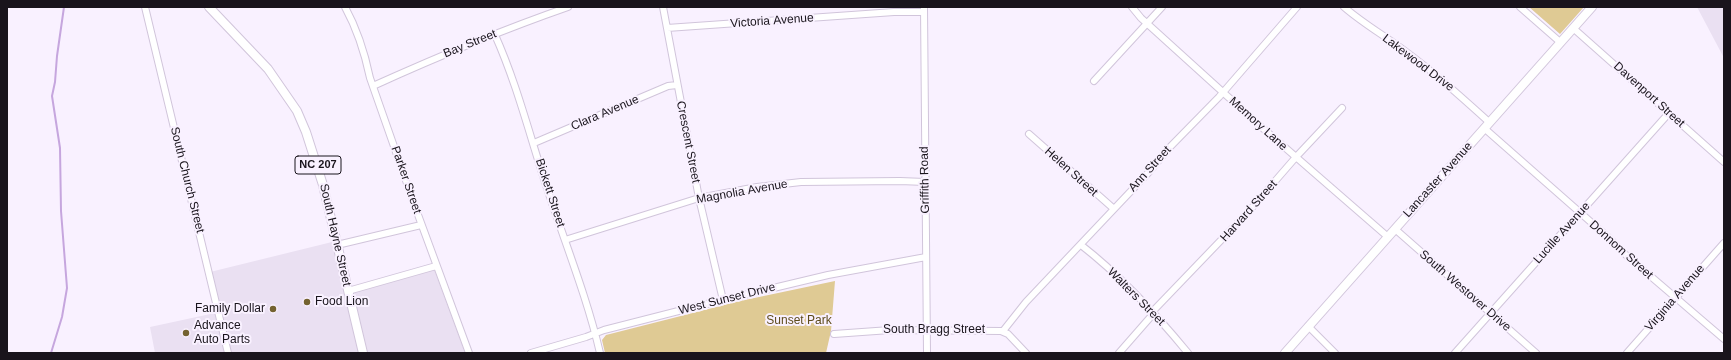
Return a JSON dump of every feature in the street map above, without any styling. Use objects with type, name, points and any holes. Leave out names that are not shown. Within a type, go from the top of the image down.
[{"type":"main road","name":"South Hayne Street","points":[[209,7],[268,69],[296,111],[306,132],[318,165],[363,353]]},
{"type":"main road","name":"Lancaster Avenue","points":[[1285,353],[1592,7]]},
{"type":"street","name":"South Church Street","points":[[145,7],[228,353]]},
{"type":"street","name":"Parker Street","points":[[345,7],[367,63],[373,86],[421,225],[469,353]]},
{"type":"street","name":"Bay Street","points":[[373,86],[442,55],[568,7]]},
{"type":"street","name":"Crescent Street","points":[[663,7],[699,198],[723,300]]},
{"type":"street","name":"Memory Lane","points":[[1132,7],[1147,23],[1222,92],[1388,237]]},
{"type":"street","points":[[1094,81],[1162,7]]},
{"type":"street","name":"Ann Street","points":[[1003,331],[1026,302],[1081,245],[1222,92],[1297,7]]},
{"type":"street","name":"Lakewood Drive","points":[[1344,7],[1364,24],[1392,41],[1456,92],[1487,125]]},
{"type":"street","points":[[1520,7],[1560,42]]},
{"type":"street","name":"Victoria Avenue","points":[[667,28],[924,9]]},
{"type":"street","name":"Griffith Road","points":[[924,9],[927,353]]},
{"type":"street","name":"Davenport Street","points":[[1573,28],[1724,162]]},
{"type":"street","name":"Bickett Street","points":[[495,35],[534,143],[596,333],[600,353]]},
{"type":"street","name":"Clara Avenue","points":[[534,143],[668,86],[677,85]]},
{"type":"street","name":"Harvard Street","points":[[1119,353],[1154,312],[1250,210],[1342,108]]},
{"type":"street","name":"Lucille Avenue","points":[[1455,353],[1669,113]]},
{"type":"street","name":"Donnom Street","points":[[1487,125],[1627,256],[1724,339]]},
{"type":"street","name":"Helen Street","points":[[1029,134],[1114,209]]},
{"type":"street","name":"Magnolia Avenue","points":[[565,240],[699,198],[758,187],[801,182],[925,182]]},
{"type":"street","points":[[337,245],[421,225]]},
{"type":"street","name":"South Westover Drive","points":[[1395,229],[1536,353]]},
{"type":"street","name":"Virginia Avenue","points":[[1627,353],[1724,243]]},
{"type":"street","name":"Walters Street","points":[[1081,245],[1121,280],[1154,312],[1188,353]]},
{"type":"street","name":"West Sunset Drive","points":[[531,353],[596,333],[723,300],[828,275],[926,256]]},
{"type":"street","points":[[348,291],[436,266]]},
{"type":"street","points":[[1308,326],[1335,353]]},
{"type":"street","name":"South Bragg Street","points":[[834,334],[890,330],[1003,331]]},
{"type":"street","points":[[1003,331],[1016,341],[1026,353]]},
{"type":"shaded area","points":[[1697,7],[1724,7],[1724,58]]},
{"type":"shaded area","points":[[332,242],[345,295],[434,269],[465,353],[155,353],[150,327],[215,313],[206,273]]},
{"type":"green space","points":[[1529,7],[1584,7],[1560,34]]},
{"type":"green space","name":"Sunset Park","points":[[835,281],[831,331],[826,353],[605,353],[602,340],[606,335],[740,301]]},
{"type":"waterway","points":[[51,353],[62,317],[67,288],[61,211],[60,148],[52,96],[64,7]]},
{"type":"place","name":"Food Lion","points":[[307,302]]},
{"type":"place","name":"Family Dollar","points":[[273,309]]},
{"type":"place","name":"Advance Auto Parts","points":[[186,333]]}]
